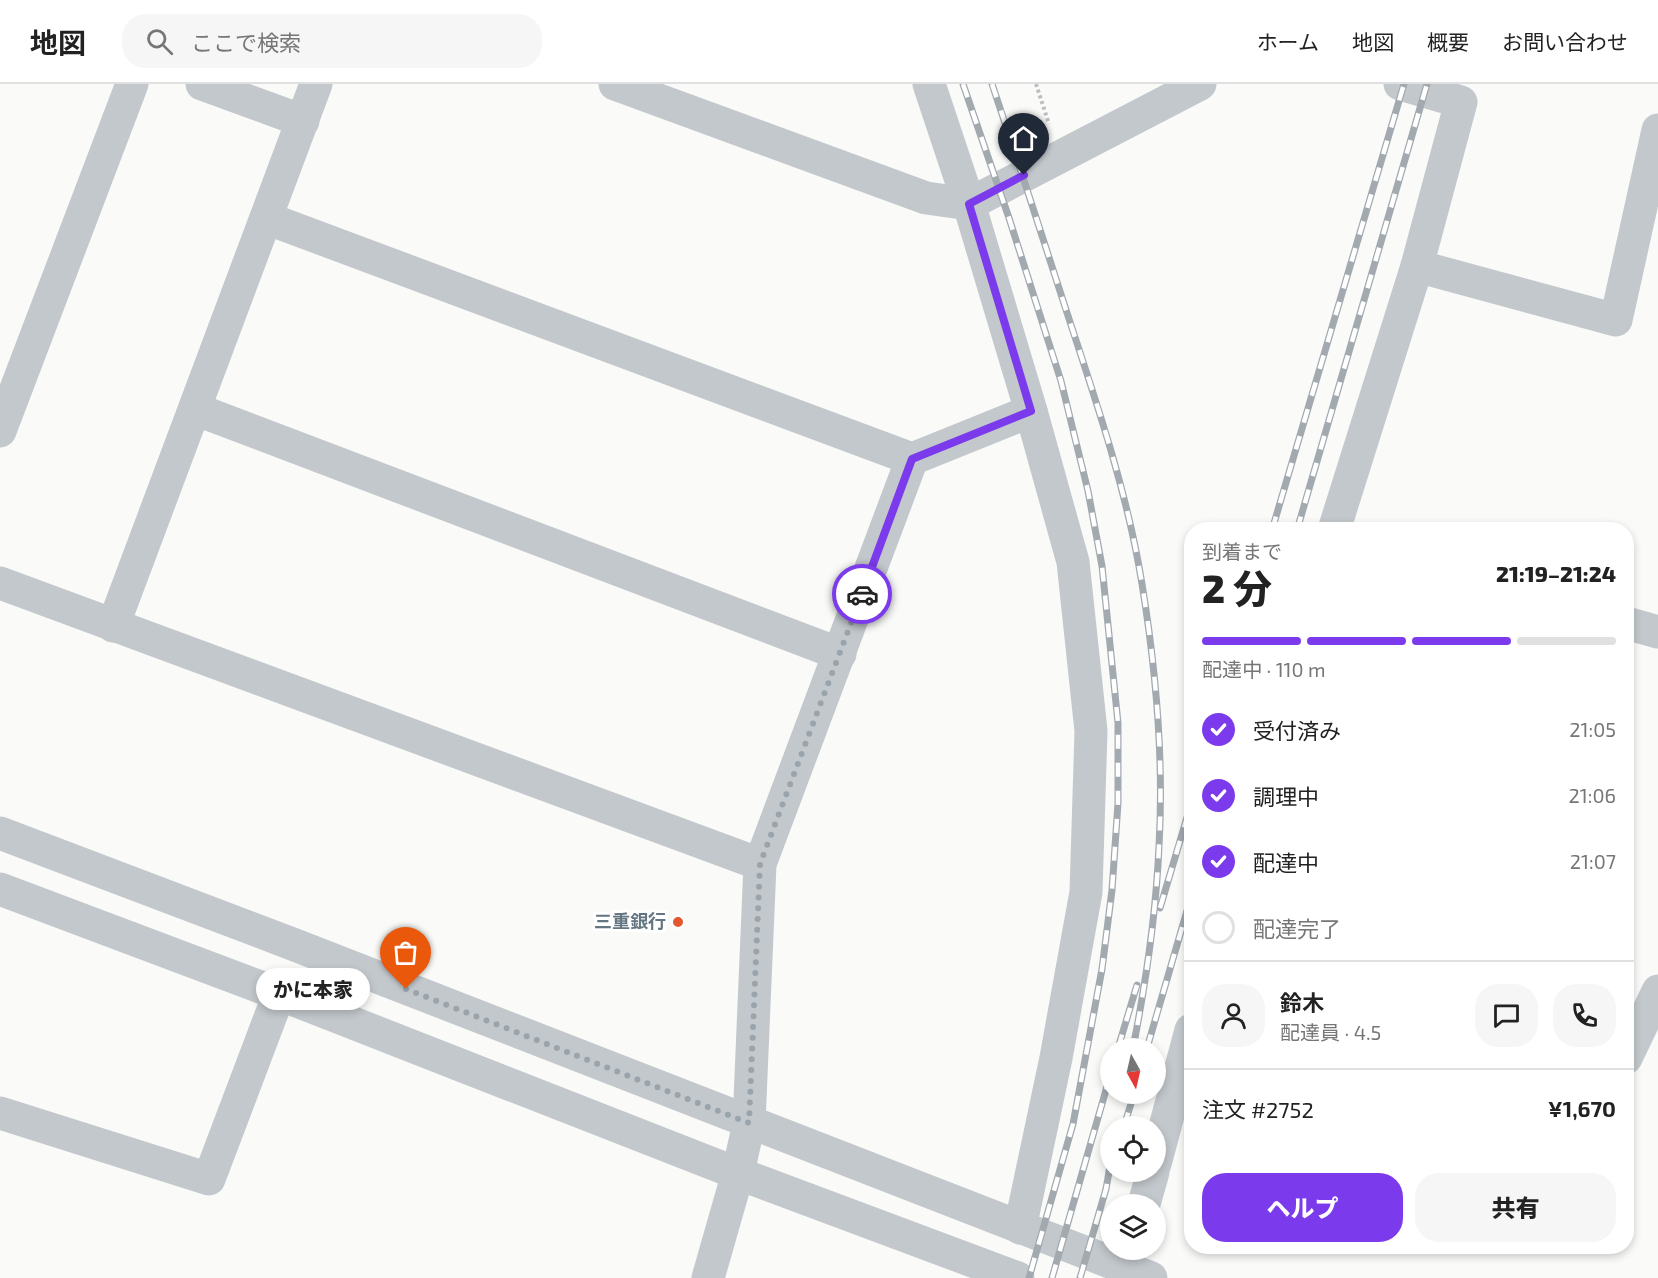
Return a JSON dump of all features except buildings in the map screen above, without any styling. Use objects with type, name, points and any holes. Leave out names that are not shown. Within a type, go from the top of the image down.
[{"type":"street","points":[[0,431],[132,84]]},
{"type":"street","points":[[202,84],[303,121]]},
{"type":"street","points":[[113,626],[316,84]]},
{"type":"street","points":[[615,84],[926,198],[969,204],[1200,84]]},
{"type":"street","points":[[929,84],[969,204],[1073,562],[1091,731],[1086,892],[1056,1058],[1020,1228]]},
{"type":"street","points":[[1337,522],[1417,266],[1464,93],[1400,84]]},
{"type":"street","points":[[1417,266],[1616,320],[1658,130]]},
{"type":"street","points":[[266,218],[912,459],[1031,411]]},
{"type":"street","points":[[195,409],[840,654]]},
{"type":"street","points":[[708,1278],[738,1173],[749,1123],[760,864],[912,459]]},
{"type":"street","points":[[0,583],[760,864]]},
{"type":"street","points":[[1634,625],[1658,632]]},
{"type":"street","points":[[0,833],[295,945],[1020,1228],[1137,1265]]},
{"type":"street","points":[[0,889],[279,994],[1007,1276]]},
{"type":"street","points":[[1634,1041],[1658,991]]},
{"type":"street","points":[[0,1113],[209,1179],[279,994]]},
{"type":"street","points":[[1166,1123],[1184,1056]]},
{"type":"path","points":[[1036,84],[1060,156]]},
{"type":"railway","points":[[963,84],[1061,381],[1088,491],[1102,566],[1118,723],[1118,803],[1112,890],[1102,969],[1073,1124],[1029,1278]]},
{"type":"railway","points":[[992,84],[1112,453],[1129,518],[1147,616],[1158,715],[1160,813],[1153,922],[1135,1038]]},
{"type":"railway","points":[[1274,522],[1404,84]]},
{"type":"railway","points":[[1299,522],[1427,84]]},
{"type":"railway","points":[[1160,908],[1184,827]]},
{"type":"railway","points":[[1150,1038],[1184,921]]},
{"type":"railway","points":[[1121,1038],[1137,985]]},
{"type":"railway","points":[[1052,1278],[1102,1104]]},
{"type":"railway","points":[[1127,1116],[1131,1104]]},
{"type":"railway","points":[[1080,1278],[1107,1182]]},
{"type":"way so far","points":[[406,989],[749,1123],[760,864],[862,594]]},
{"type":"place","name":"三重銀行","points":[[678,922]]},
{"type":"place","name":"かに本家","points":[[406,989]]},
{"type":"route","points":[[862,594],[912,459],[1031,411],[969,204],[1024,175]]}]
